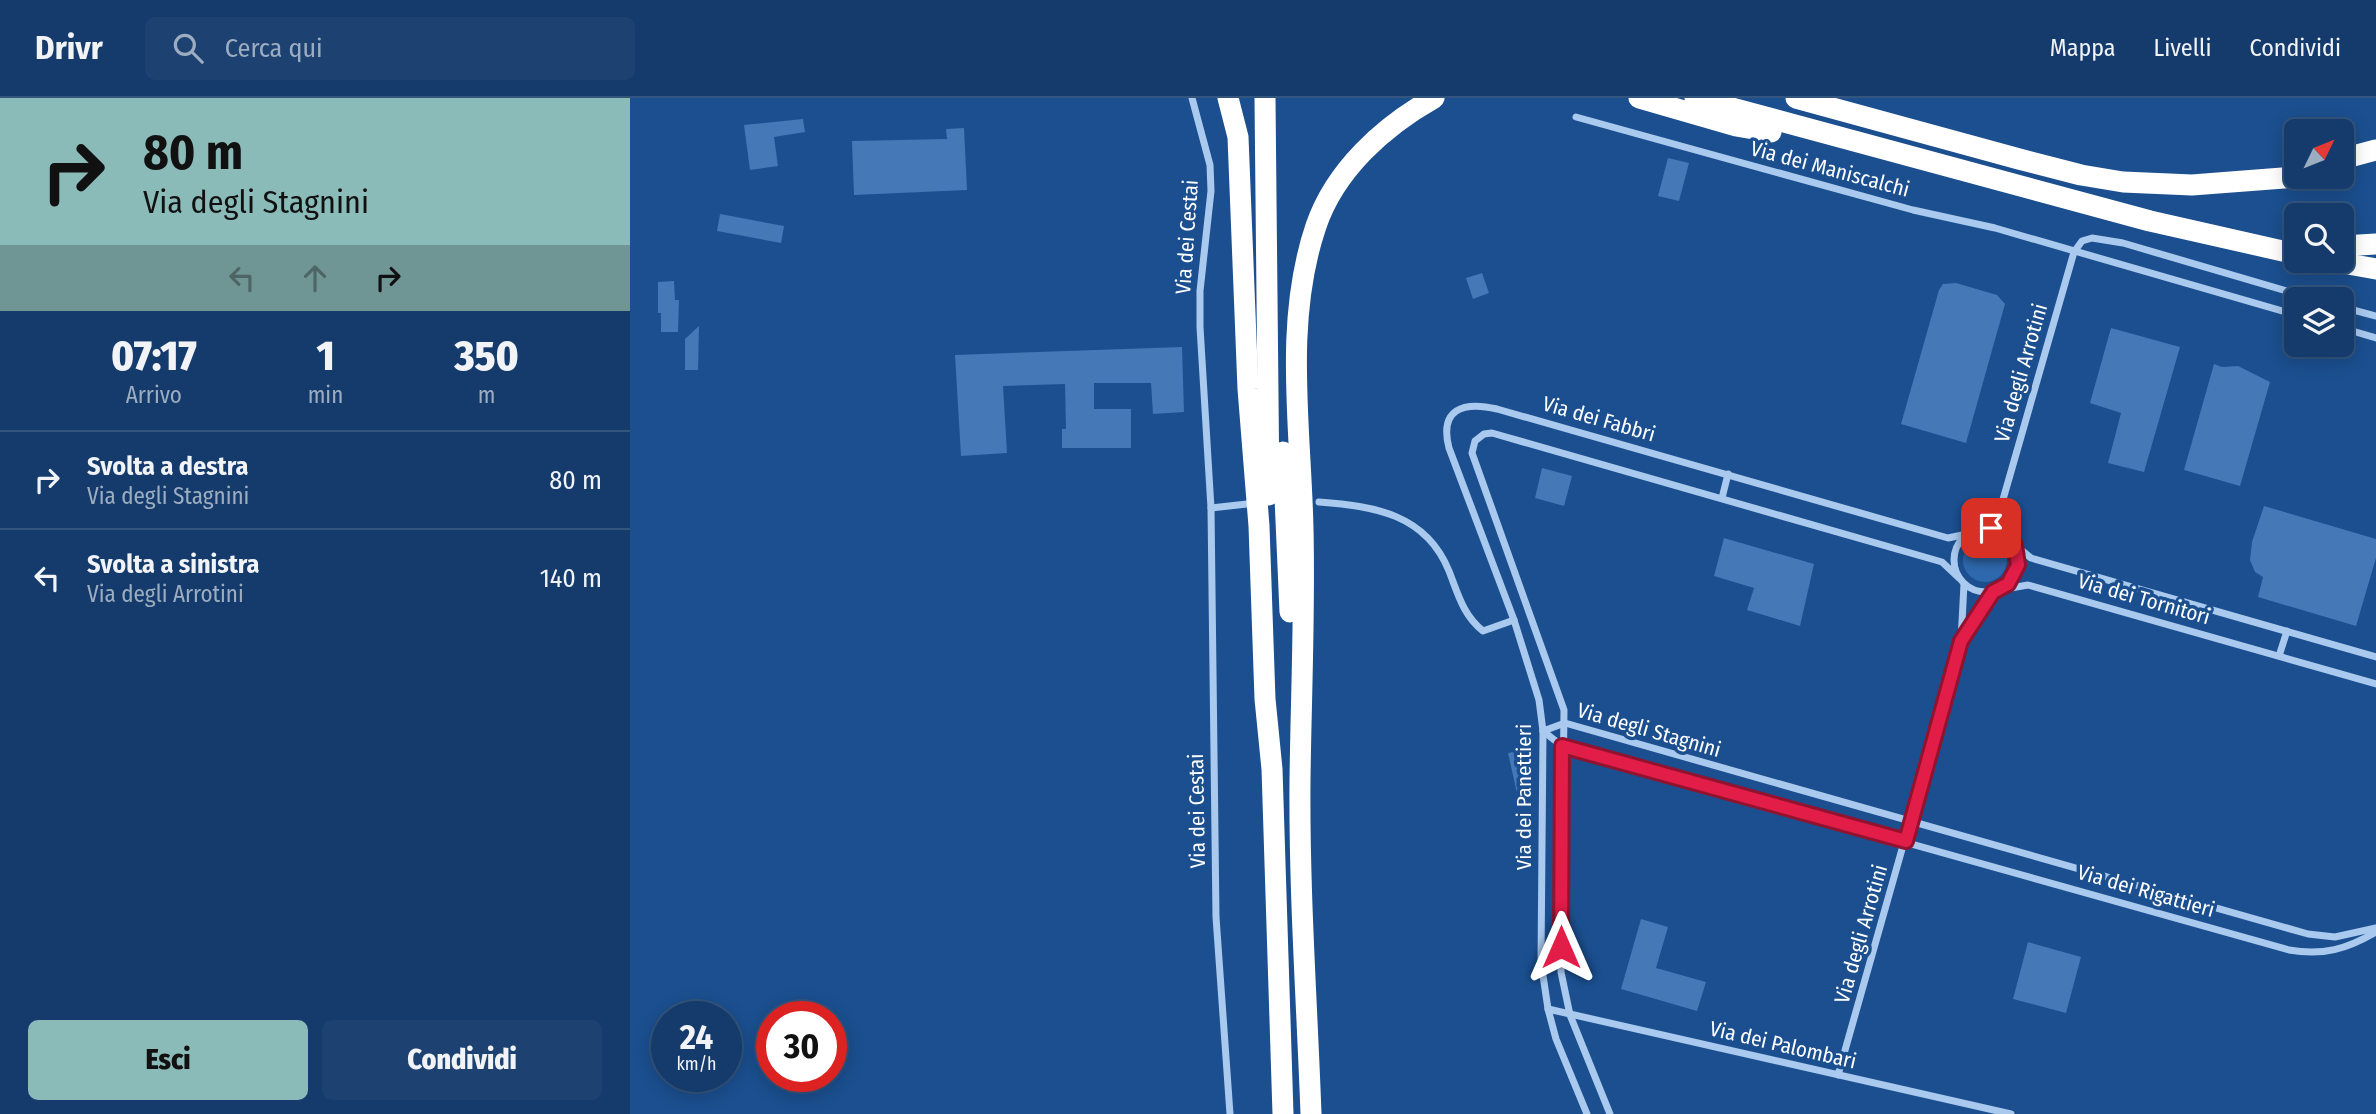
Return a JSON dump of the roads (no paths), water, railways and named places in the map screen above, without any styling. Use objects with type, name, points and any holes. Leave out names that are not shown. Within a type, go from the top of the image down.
[{"type":"highway","points":[[1228,98],[1238,137],[1248,389],[1259,526],[1265,699],[1272,769]]},
{"type":"highway","points":[[1265,98],[1268,205],[1266,314],[1274,698],[1272,769],[1283,1114]]},
{"type":"highway","points":[[1311,1114],[1300,782],[1303,530],[1297,312],[1301,279],[1317,223],[1342,179],[1358,158],[1393,124],[1434,98]]},
{"type":"highway","points":[[1639,98],[1736,126],[1894,154]]},
{"type":"highway","points":[[1695,98],[1985,178],[2284,251]]},
{"type":"highway","points":[[1796,98],[2081,175],[2123,182],[2192,185],[2284,178]]},
{"type":"highway","points":[[2354,156],[2376,150]]},
{"type":"highway","points":[[2354,166],[2376,160]]},
{"type":"highway","points":[[2221,184],[2284,171]]},
{"type":"highway","points":[[1268,205],[1277,313],[1293,712],[1300,782]]},
{"type":"highway","points":[[2207,233],[2284,242]]},
{"type":"highway","points":[[2354,245],[2376,244]]},
{"type":"highway","points":[[2354,265],[2376,269]]},
{"type":"street","name":"Via dei Cestai","points":[[1192,98],[1210,165],[1212,191],[1199,292],[1211,508],[1216,917],[1230,1114]]},
{"type":"street","name":"Via dei Maniscalchi","points":[[1576,117],[1913,210],[1995,228],[2284,312]]},
{"type":"street","points":[[2074,252],[2078,244],[2087,239],[2123,243],[2284,290]]},
{"type":"street","name":"Via degli Arrotini","points":[[2002,503],[2074,252]]},
{"type":"street","points":[[2354,310],[2376,316]]},
{"type":"street","points":[[2354,332],[2376,338]]},
{"type":"street","name":"Via dei Fabbri","points":[[1459,408],[1478,405],[1497,409],[1948,538],[1967,534]]},
{"type":"street","name":"Via dei Panettieri","points":[[1459,408],[1451,415],[1446,427],[1449,449],[1514,620],[1539,699],[1543,732],[1541,962],[1548,1009],[1587,1114]]},
{"type":"street","name":"Via dei Fabbri","points":[[1475,441],[1484,434],[1492,433],[1722,498],[1942,562],[1961,581]]},
{"type":"street","name":"Via dei Panettieri","points":[[1475,441],[1472,453],[1561,698],[1564,723],[1561,972],[1570,1015],[1610,1114]]},
{"type":"street","points":[[1722,498],[1728,474]]},
{"type":"street","points":[[1319,502],[1356,505],[1407,522],[1437,546],[1469,620],[1483,631],[1514,620]]},
{"type":"street","points":[[1982,528],[2002,503]]},
{"type":"street","points":[[2002,503],[2008,537]]},
{"type":"street","points":[[1211,508],[1247,504]]},
{"type":"street","points":[[1982,528],[1991,528],[2008,537],[2015,545],[2018,565],[2014,575],[1996,591],[1961,641],[1961,581],[1954,558],[1956,548],[1967,534],[1982,528]]},
{"type":"street","name":"Via dei Tornitori","points":[[2015,545],[2031,558],[2376,657]]},
{"type":"street","points":[[1961,581],[1979,592],[1996,591]]},
{"type":"street","name":"Via dei Tornitori","points":[[1996,591],[2028,584],[2376,684]]},
{"type":"street","points":[[2279,656],[2287,631]]},
{"type":"street","name":"Via degli Arrotini","points":[[1838,1075],[1961,641]]},
{"type":"street","name":"Via degli Stagnini","points":[[1543,732],[1564,723],[1911,822]]},
{"type":"street","name":"Via degli Stagnini","points":[[1543,732],[1562,746],[1906,841]]},
{"type":"street","name":"Via dei Rigattieri","points":[[1911,822],[2308,934],[2334,937],[2376,930]]},
{"type":"street","name":"Via dei Rigattieri","points":[[1906,841],[2289,950],[2306,953],[2338,951],[2376,930]]},
{"type":"street","name":"Via dei Palombari","points":[[1548,1009],[2011,1114]]}]
